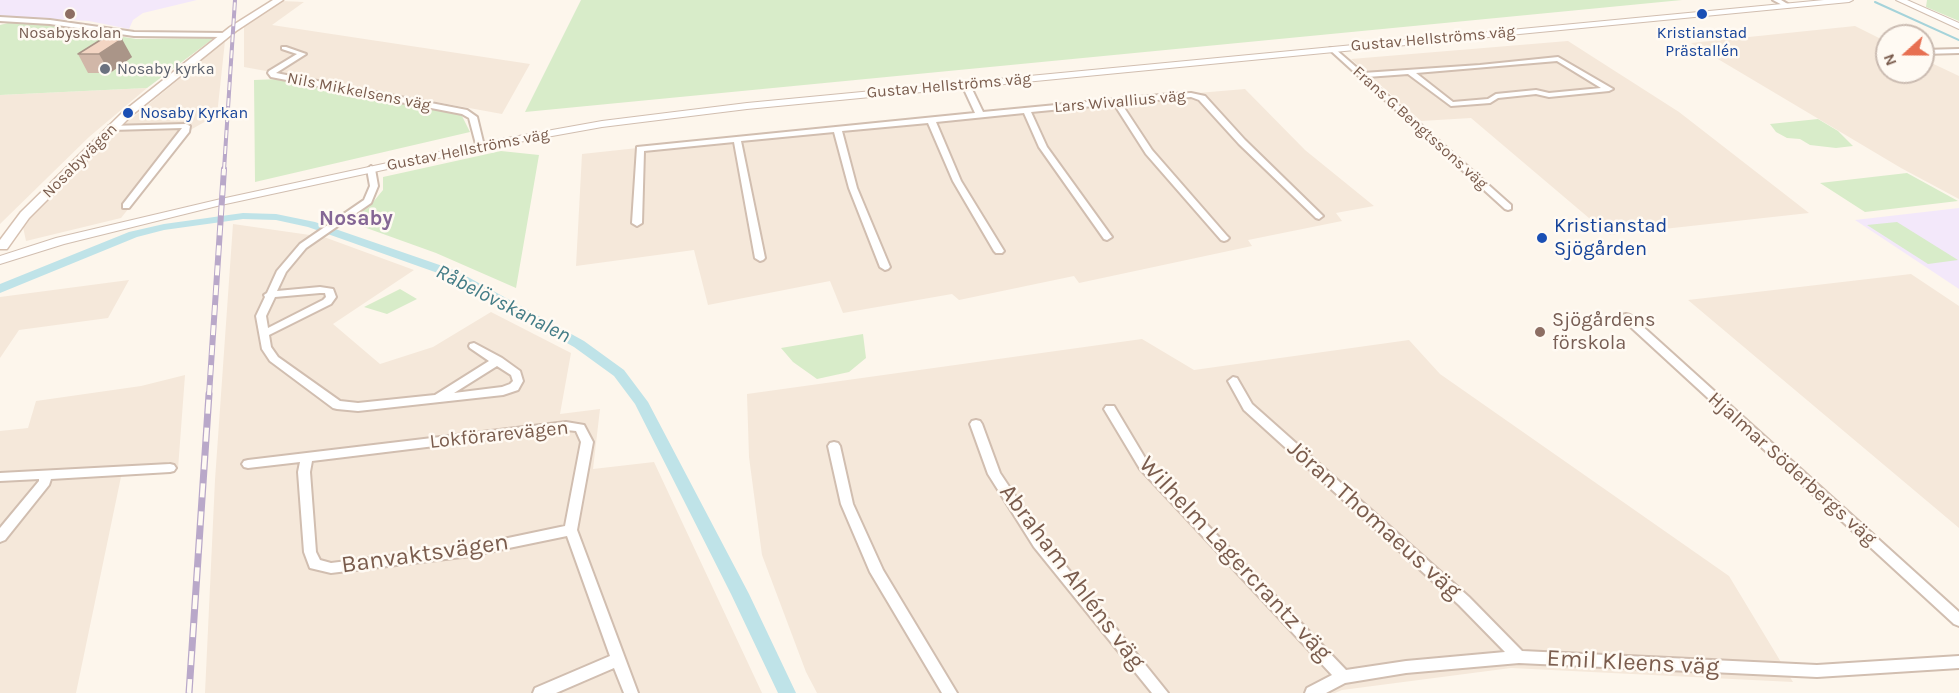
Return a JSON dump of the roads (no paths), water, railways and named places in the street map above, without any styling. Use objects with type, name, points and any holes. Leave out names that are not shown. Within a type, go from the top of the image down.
[{"type":"main road","name":"Nosabyvägen","points":[[1,249],[25,215],[112,128],[225,35],[279,0]]},
{"type":"street","points":[[1776,0],[1788,6]]},
{"type":"street","name":"Gustav Hellströms väg","points":[[1,249],[60,241],[480,146],[666,115],[1849,0]]},
{"type":"street","points":[[1900,0],[1959,26]]},
{"type":"street","points":[[0,19],[50,22],[134,34],[225,35]]},
{"type":"street","name":"Nils Mikkelsens väg","points":[[284,48],[303,54],[276,69],[272,73],[274,75],[464,112],[473,117],[480,146]]},
{"type":"street","name":"Frans G Bengtssons väg","points":[[1332,49],[1508,207]]},
{"type":"street","points":[[1935,52],[1959,51]]},
{"type":"street","points":[[1362,75],[1558,58],[1609,89],[1549,95],[1536,92],[1451,104],[1410,72]]},
{"type":"street","points":[[966,85],[980,115]]},
{"type":"street","name":"Lars Wivallius väg","points":[[637,223],[640,149],[1191,95],[1202,98],[1242,142],[1319,216]]},
{"type":"street","points":[[1116,102],[1149,153],[1224,238]]},
{"type":"street","points":[[1026,110],[1043,147],[1107,237]]},
{"type":"street","points":[[931,120],[957,182],[999,251]]},
{"type":"street","points":[[112,128],[186,126],[186,130],[126,206]]},
{"type":"street","points":[[837,129],[853,188],[885,267]]},
{"type":"street","points":[[737,139],[760,258]]},
{"type":"street","points":[[371,169],[374,186],[368,201],[318,235],[291,257],[269,296],[261,316],[266,347],[274,359],[337,405],[358,407],[503,391],[514,387],[518,381],[516,373],[474,346]]},
{"type":"street","points":[[264,334],[327,302],[332,297],[330,291],[320,290],[269,296]]},
{"type":"street","name":"Hjalmar Söderbergs väg","points":[[1626,317],[1959,620]]},
{"type":"street","points":[[436,398],[498,360]]},
{"type":"street","name":"Jöran Thomaeus väg","points":[[1233,381],[1248,406],[1464,601],[1519,657]]},
{"type":"street","name":"Wilhelm Lagercrantz väg","points":[[1110,409],[1144,466],[1343,677]]},
{"type":"street","name":"Abraham Ahléns väg","points":[[976,424],[994,474],[1039,543],[1161,693]]},
{"type":"street","name":"Lokförarevägen","points":[[248,464],[566,426],[580,428],[587,442],[571,530]]},
{"type":"street","points":[[834,446],[847,504],[877,572],[950,693]]},
{"type":"street","name":"Banvaktsvägen","points":[[307,457],[304,472],[310,552],[315,564],[332,568],[470,551],[571,530]]},
{"type":"street","points":[[0,477],[170,468]]},
{"type":"street","points":[[0,537],[45,482],[44,475]]},
{"type":"street","points":[[571,530],[631,693]]},
{"type":"street","name":"Emil Kleens väg","points":[[1312,693],[1343,677],[1406,667],[1519,657],[1817,671],[1959,662]]},
{"type":"street","points":[[540,693],[619,659]]},
{"type":"waterway","points":[[1875,2],[1959,40]]},
{"type":"waterway","name":"Råbelövskanalen","points":[[0,289],[133,234],[164,227],[243,216],[276,217],[311,224],[453,274],[579,344],[619,373],[641,402],[740,594],[787,693]]},
{"type":"railway","points":[[224,170],[235,0]]},
{"type":"railway","points":[[209,395],[224,169]]},
{"type":"railway","points":[[189,693],[209,394]]},
{"type":"place","name":"Nosabyskolan","points":[[70,14]]},
{"type":"place","name":"Kristianstad Prästallén","points":[[1702,14]]},
{"type":"place","name":"Nosaby kyrka","points":[[105,69]]},
{"type":"place","name":"Nosaby Kyrkan","points":[[128,113]]},
{"type":"place","name":"Kristianstad Sjögården","points":[[1542,238]]},
{"type":"place","name":"Sjögårdens förskola","points":[[1540,332]]},
{"type":"district","name":"Nosaby","points":[[356,219]]}]
